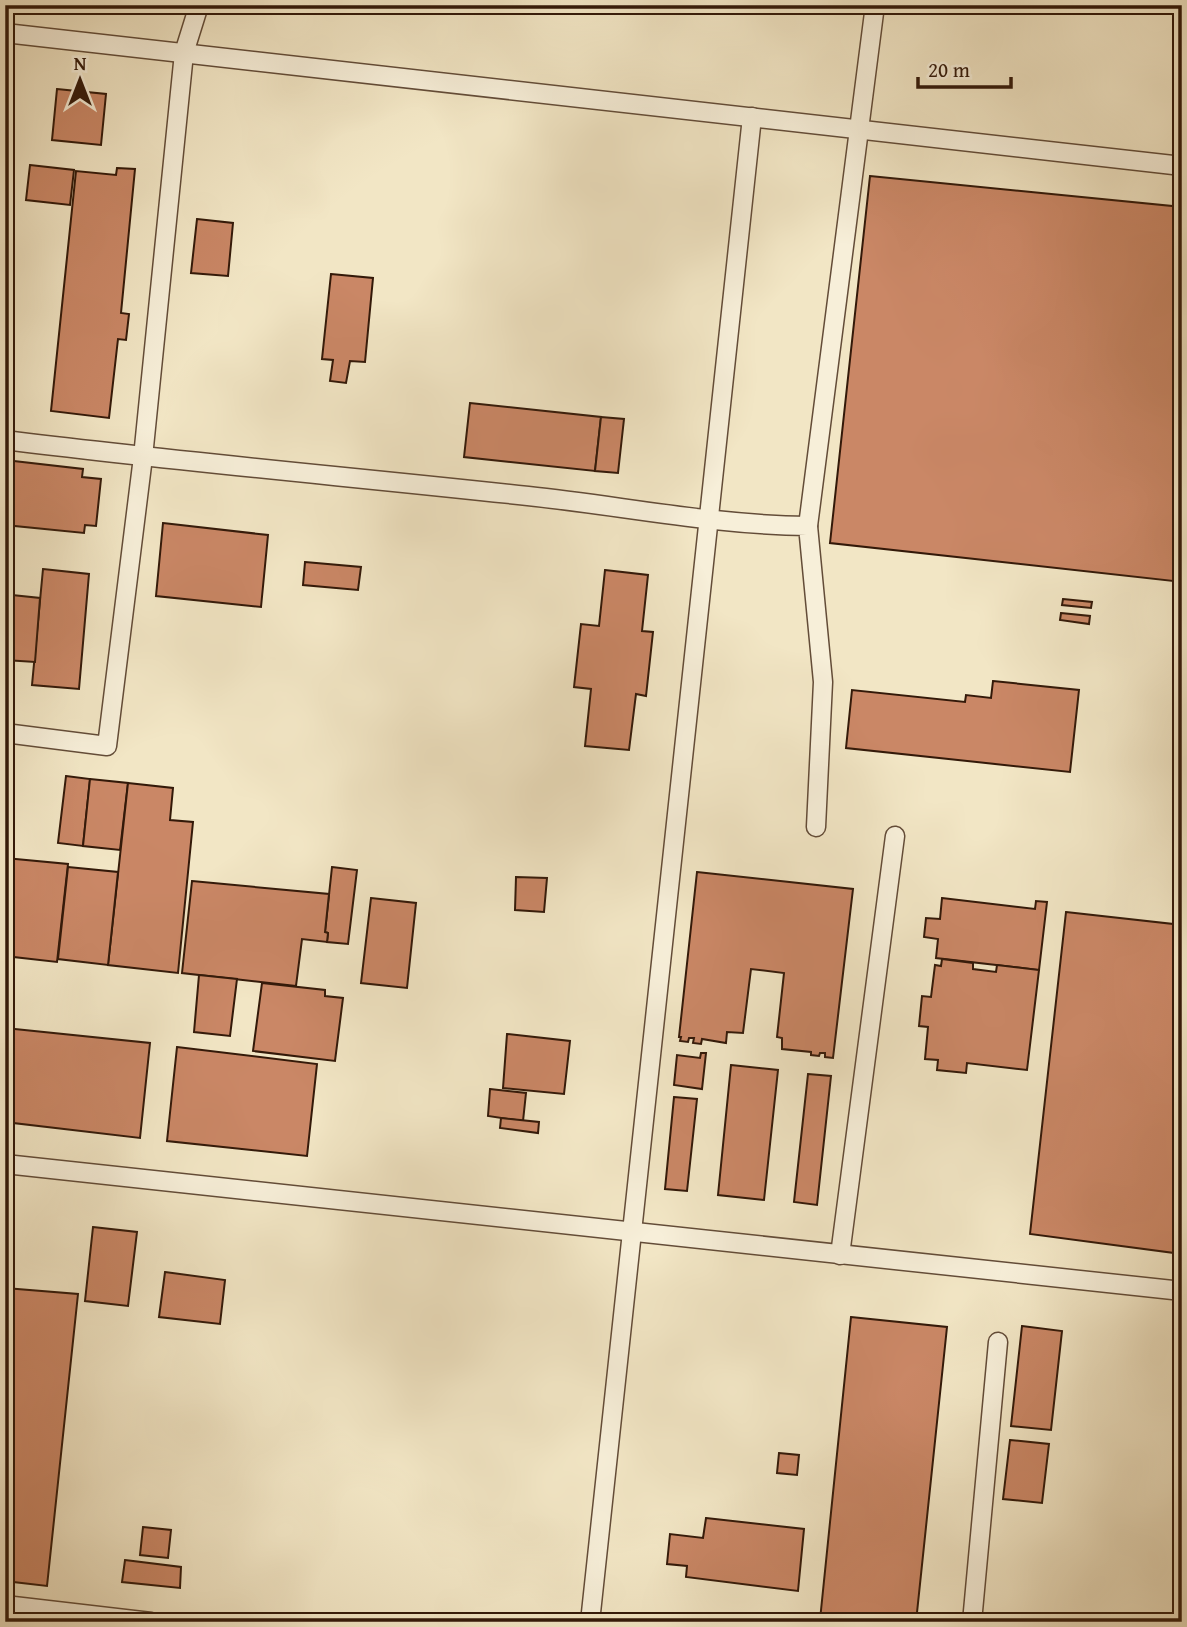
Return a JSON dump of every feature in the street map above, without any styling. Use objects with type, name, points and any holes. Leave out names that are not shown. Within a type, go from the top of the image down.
[{"type":"lane","points":[[5,733],[107,746],[143,457],[184,53],[199,5]]},
{"type":"lane","points":[[816,827],[822,682],[808,526],[875,5]]},
{"type":"lane","points":[[5,33],[1182,166]]},
{"type":"lane","points":[[590,1622],[752,117]]},
{"type":"lane","points":[[5,440],[143,457],[532,496],[710,521],[762,526],[808,526]]},
{"type":"lane","points":[[840,1255],[895,836]]},
{"type":"lane","points":[[5,1164],[1182,1291]]},
{"type":"lane","points":[[972,1622],[998,1342]]},
{"type":"lane","points":[[5,1605],[151,1622]]},
{"type":"building","points":[[57,89],[106,94],[101,145],[52,140]]},
{"type":"building","points":[[30,165],[74,170],[70,205],[26,200]]},
{"type":"building","points":[[117,168],[135,169],[121,313],[129,314],[126,340],[118,339],[109,418],[51,411],[76,171],[116,175]]},
{"type":"building","points":[[870,176],[1182,207],[1182,582],[830,543]]},
{"type":"building","points":[[197,219],[233,223],[228,276],[191,273]]},
{"type":"building","points":[[331,274],[373,278],[365,362],[350,361],[346,383],[330,381],[333,360],[322,359]]},
{"type":"building","points":[[470,403],[601,417],[595,471],[464,457]]},
{"type":"building","points":[[601,417],[624,419],[618,473],[595,471]]},
{"type":"building","points":[[5,460],[83,469],[82,477],[101,479],[96,526],[85,525],[84,533],[5,525]]},
{"type":"building","points":[[163,523],[268,535],[261,607],[156,596]]},
{"type":"building","points":[[305,562],[361,567],[358,590],[303,585]]},
{"type":"building","points":[[43,569],[89,574],[79,689],[32,685]]},
{"type":"building","points":[[605,570],[648,575],[642,631],[653,632],[646,696],[636,694],[629,750],[585,746],[591,689],[574,687],[581,624],[599,626]]},
{"type":"building","points":[[12,595],[40,598],[35,662],[5,660]]},
{"type":"building","points":[[1063,599],[1092,602],[1091,608],[1062,605]]},
{"type":"building","points":[[1061,613],[1090,616],[1089,624],[1060,620]]},
{"type":"building","points":[[993,681],[1079,690],[1070,772],[846,748],[852,690],[965,702],[966,695],[991,698]]},
{"type":"building","points":[[66,776],[90,779],[83,846],[58,843]]},
{"type":"building","points":[[90,779],[128,783],[120,850],[83,846]]},
{"type":"building","points":[[128,783],[173,788],[170,820],[193,822],[178,973],[108,965]]},
{"type":"building","points":[[5,858],[68,864],[57,962],[5,956]]},
{"type":"building","points":[[68,867],[118,872],[108,965],[58,959]]},
{"type":"building","points":[[332,867],[357,870],[348,944],[327,942],[328,933],[325,932]]},
{"type":"building","points":[[697,872],[853,889],[833,1058],[825,1057],[825,1053],[820,1053],[819,1056],[811,1055],[811,1052],[782,1049],[782,1038],[777,1037],[784,973],[751,969],[743,1033],[727,1032],[726,1043],[702,1039],[701,1044],[693,1043],[694,1038],[689,1038],[688,1042],[680,1041]]},
{"type":"building","points":[[516,877],[547,878],[544,912],[515,910]]},
{"type":"building","points":[[192,881],[329,894],[325,932],[328,933],[327,942],[302,939],[296,986],[182,973]]},
{"type":"building","points":[[371,898],[416,903],[407,988],[361,983]]},
{"type":"building","points":[[942,898],[1035,909],[1036,901],[1047,902],[1039,970],[936,958],[938,939],[924,937],[926,918],[940,919]]},
{"type":"building","points":[[1066,912],[1182,925],[1182,1254],[1030,1234]]},
{"type":"building","points":[[942,959],[973,963],[973,969],[996,972],[997,965],[1039,970],[1027,1070],[967,1063],[966,1073],[937,1070],[938,1060],[925,1059],[928,1027],[919,1026],[922,996],[931,997],[935,965],[941,966]]},
{"type":"building","points":[[199,975],[237,979],[230,1036],[194,1032]]},
{"type":"building","points":[[262,983],[325,990],[325,996],[343,998],[335,1061],[253,1051]]},
{"type":"building","points":[[5,1028],[150,1043],[140,1138],[5,1122]]},
{"type":"building","points":[[507,1034],[570,1041],[564,1094],[503,1088]]},
{"type":"building","points":[[177,1047],[317,1064],[307,1156],[167,1141]]},
{"type":"building","points":[[701,1053],[706,1053],[702,1089],[674,1085],[677,1055],[700,1058]]},
{"type":"building","points":[[731,1065],[778,1070],[764,1200],[718,1195]]},
{"type":"building","points":[[808,1074],[831,1076],[817,1205],[794,1202]]},
{"type":"building","points":[[490,1089],[526,1093],[523,1121],[488,1116]]},
{"type":"building","points":[[674,1097],[697,1099],[687,1191],[665,1189]]},
{"type":"building","points":[[501,1118],[539,1122],[538,1133],[500,1128]]},
{"type":"building","points":[[93,1227],[137,1232],[128,1306],[85,1301]]},
{"type":"building","points":[[165,1272],[225,1280],[220,1324],[159,1317]]},
{"type":"building","points":[[5,1288],[78,1294],[47,1586],[5,1581]]},
{"type":"building","points":[[851,1317],[947,1327],[916,1622],[820,1620]]},
{"type":"building","points":[[1022,1326],[1062,1331],[1051,1430],[1011,1426]]},
{"type":"building","points":[[1010,1440],[1049,1444],[1042,1503],[1003,1499]]},
{"type":"building","points":[[779,1453],[799,1455],[797,1475],[777,1473]]},
{"type":"building","points":[[706,1518],[804,1529],[798,1591],[686,1577],[687,1566],[667,1564],[670,1534],[703,1538]]},
{"type":"building","points":[[143,1527],[171,1530],[168,1558],[140,1555]]},
{"type":"building","points":[[125,1560],[181,1567],[180,1588],[122,1582]]}]
